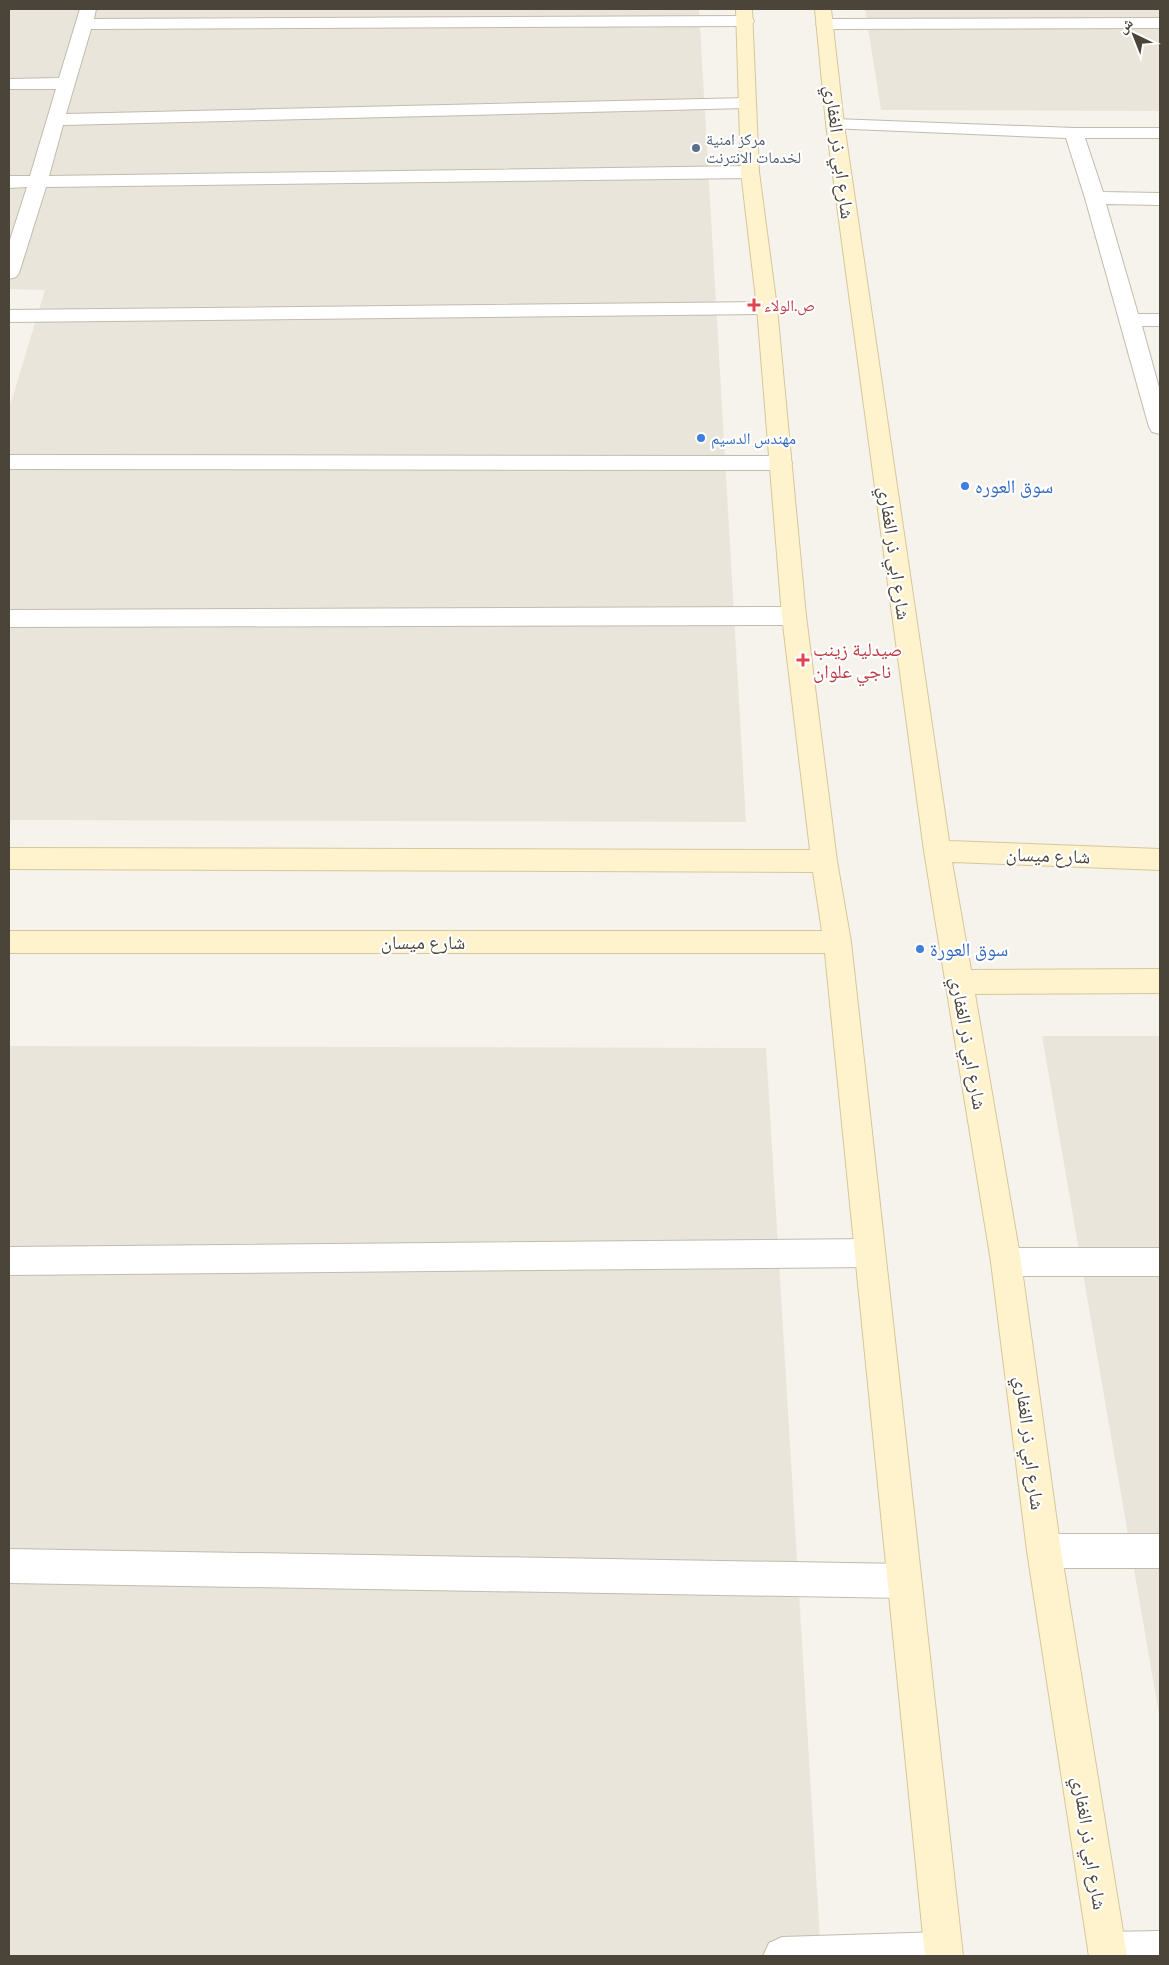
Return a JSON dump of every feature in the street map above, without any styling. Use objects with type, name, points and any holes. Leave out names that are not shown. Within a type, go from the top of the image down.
[{"type":"main road","points":[[744,15],[750,172],[767,308],[794,616],[824,861],[837,942],[944,1954]]},
{"type":"main road","name":"شارع ابي ذر الغفاري","points":[[824,16],[835,124],[937,851],[1006,1262],[1044,1551],[1107,1954]]},
{"type":"main road","name":"شارع ميسان","points":[[937,851],[1160,859]]},
{"type":"main road","points":[[9,859],[824,861]]},
{"type":"main road","name":"شارع ميسان","points":[[9,942],[837,942]]},
{"type":"main road","points":[[959,982],[1160,981]]},
{"type":"street","points":[[9,273],[86,16],[744,15]]},
{"type":"street","points":[[824,16],[1160,23]]},
{"type":"street","points":[[9,84],[67,83]]},
{"type":"street","points":[[56,120],[747,103]]},
{"type":"street","points":[[835,124],[1074,133],[1160,133]]},
{"type":"street","points":[[1074,133],[1096,198],[1160,427]]},
{"type":"street","points":[[9,182],[750,172]]},
{"type":"street","points":[[1096,198],[1160,199]]},
{"type":"street","points":[[9,316],[767,308]]},
{"type":"street","points":[[1129,320],[1160,320]]},
{"type":"street","points":[[9,462],[780,463]]},
{"type":"street","points":[[9,619],[794,616]]},
{"type":"street","points":[[9,1261],[869,1253]]},
{"type":"street","points":[[1006,1262],[1160,1262]]},
{"type":"street","points":[[1044,1551],[1160,1552]]},
{"type":"street","points":[[9,1566],[904,1581]]},
{"type":"street","points":[[1107,1954],[1160,1950]]},
{"type":"street","points":[[782,1956],[944,1954]]},
{"type":"shaded area","points":[[9,9],[699,9],[746,822],[9,820],[9,409],[45,290],[9,289]]},
{"type":"shaded area","points":[[865,9],[1160,9],[1160,111],[881,110]]},
{"type":"shaded area","points":[[1042,1036],[1160,1036],[1160,1720]]},
{"type":"shaded area","points":[[9,1046],[766,1048],[821,1956],[9,1956]]},
{"type":"place","name":"مركز امنية لخدمات الانترنت","points":[[696,148]]},
{"type":"place","name":"ص.الولاء","points":[[754,305]]},
{"type":"place","name":"مهندس الدسيم","points":[[701,438]]},
{"type":"place","name":"سوق العوره","points":[[965,486]]},
{"type":"place","name":"صيدلية زينب ناجي علوان","points":[[803,660]]},
{"type":"place","name":"سوق العورة","points":[[920,949]]}]
